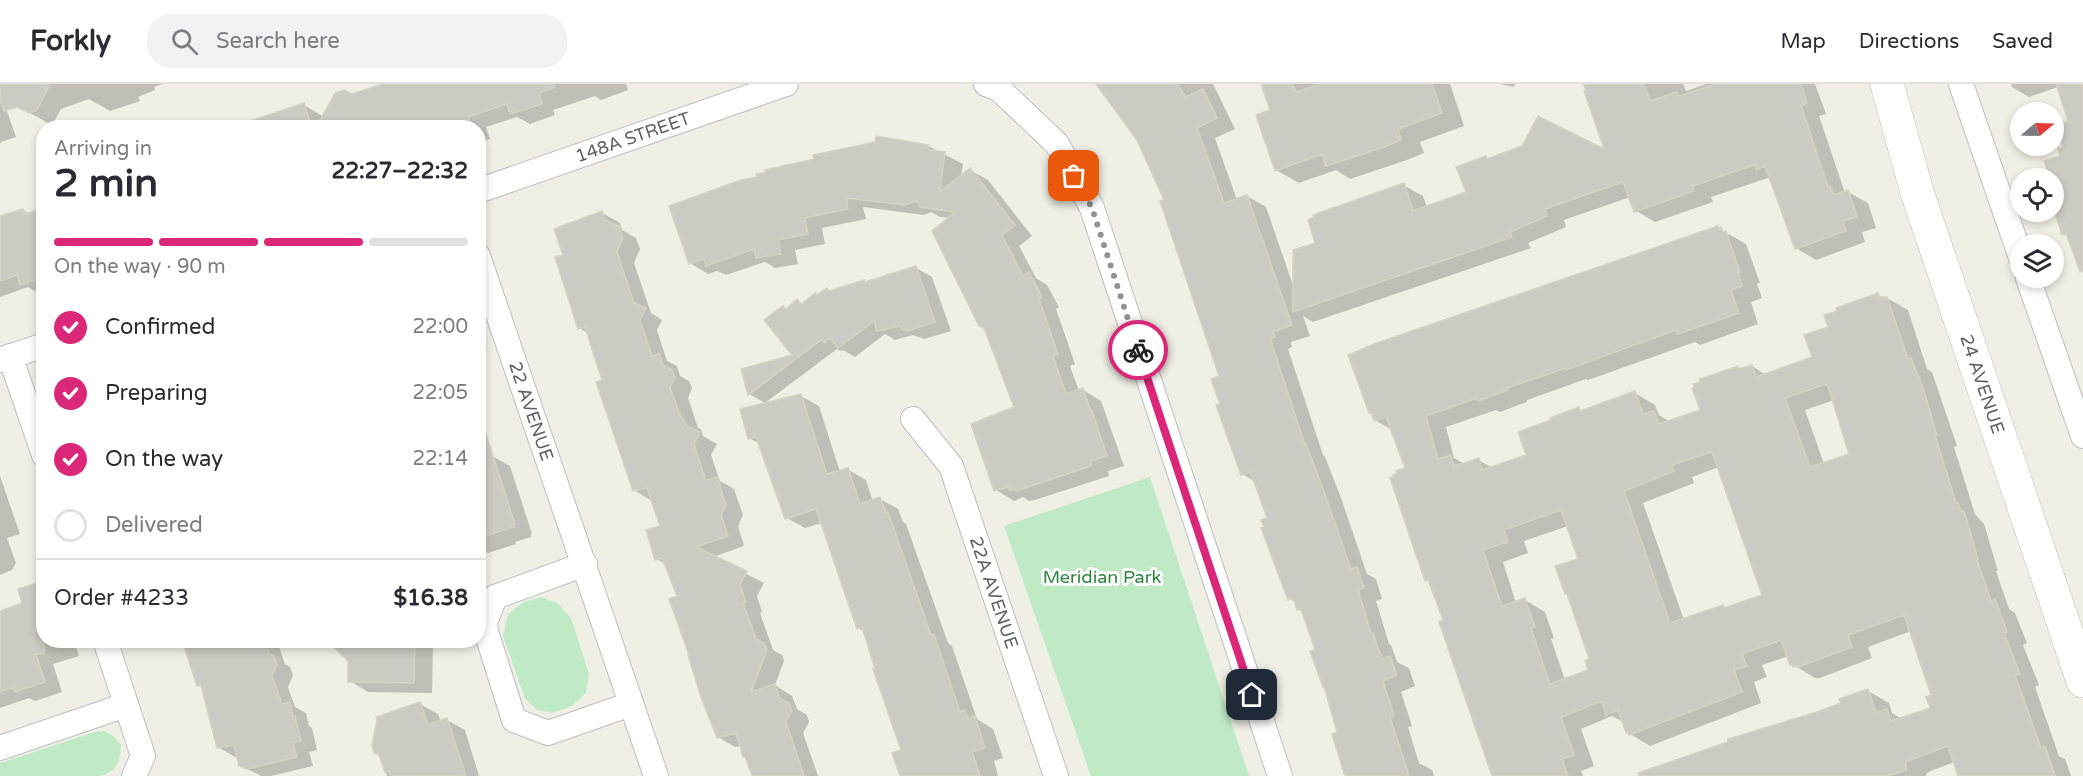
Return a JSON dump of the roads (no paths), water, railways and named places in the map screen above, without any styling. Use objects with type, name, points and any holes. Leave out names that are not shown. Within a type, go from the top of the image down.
[{"type":"main road","name":"24 AVENUE","points":[[1887,84],[1917,192],[2083,681]]},
{"type":"main road","name":"24 AVENUE","points":[[1904,84],[2083,612]]},
{"type":"street","name":"148A STREET","points":[[486,188],[786,84]]},
{"type":"street","points":[[986,84],[999,89],[1057,144],[1092,208],[1280,776]]},
{"type":"street","points":[[1961,84],[2013,234]]},
{"type":"street","name":"22 AVENUE","points":[[486,279],[656,776]]},
{"type":"street","points":[[2031,288],[2083,436]]},
{"type":"street","points":[[36,348],[5,358],[36,435]]},
{"type":"street","name":"22A AVENUE","points":[[913,419],[951,465],[1056,776]]},
{"type":"street","points":[[486,620],[495,597],[585,564]]},
{"type":"street","points":[[486,631],[514,720],[548,733],[631,704]]},
{"type":"street","points":[[108,648],[143,756],[134,776]]},
{"type":"street","points":[[0,748],[126,705]]},
{"type":"park label","name":"Meridian Park","points":[[1102,577]]}]
